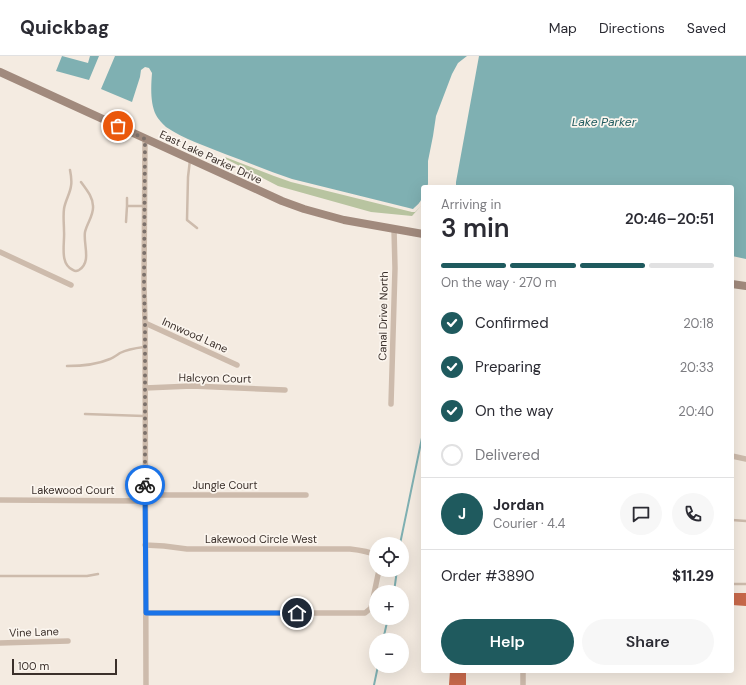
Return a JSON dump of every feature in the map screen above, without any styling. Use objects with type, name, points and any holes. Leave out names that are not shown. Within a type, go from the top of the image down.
[{"type":"street","name":"East Lake Parker Drive","points":[[0,72],[266,195],[296,206],[344,220],[421,234]]},
{"type":"street","points":[[145,139],[144,285],[146,685]]},
{"type":"street","name":"Canal Drive North","points":[[391,404],[394,229]]},
{"type":"street","points":[[0,252],[71,285]]},
{"type":"street","points":[[734,284],[746,286]]},
{"type":"street","name":"Innwood Lane","points":[[145,323],[237,364]]},
{"type":"street","name":"Halcyon Court","points":[[145,388],[192,386],[285,390]]},
{"type":"street","points":[[734,456],[746,459]]},
{"type":"street","name":"Jungle Court","points":[[145,494],[306,494]]},
{"type":"street","name":"Lakewood Court","points":[[0,500],[145,501]]},
{"type":"street","name":"Lakewood Circle West","points":[[145,545],[187,549],[350,549],[369,553]]},
{"type":"street","points":[[146,613],[365,613],[370,608],[378,577]]},
{"type":"street","name":"Vine Lane","points":[[0,643],[68,641]]},
{"type":"street","points":[[523,673],[524,685]]},
{"type":"lane","points":[[190,159],[187,220],[197,228]]},
{"type":"lane","points":[[70,170],[71,187],[64,210],[64,252],[65,261],[68,266],[76,271],[80,270],[86,261],[85,235],[88,221],[94,210],[88,192],[81,182]]},
{"type":"lane","points":[[126,222],[127,198]]},
{"type":"lane","points":[[127,206],[144,206]]},
{"type":"lane","points":[[67,366],[82,366],[97,363],[110,359],[129,349],[145,347]]},
{"type":"lane","points":[[85,414],[145,416]]},
{"type":"lane","points":[[734,520],[746,521]]},
{"type":"lane","points":[[0,576],[86,576],[98,574]]},
{"type":"lane","points":[[734,584],[746,584]]},
{"type":"green space","points":[[225,157],[291,182],[412,212],[415,212],[421,206],[412,216],[371,212],[278,186],[226,159]]},
{"type":"water","points":[[62,56],[88,63],[90,56],[99,56],[89,80],[56,71]]},
{"type":"water","points":[[115,56],[467,56],[458,63],[452,74],[436,116],[428,161],[428,184],[421,185],[421,200],[413,209],[292,179],[180,135],[166,127],[156,115],[152,100],[152,73],[149,68],[145,67],[141,70],[132,102],[101,89]]},
{"type":"water","name":"Lake Parker","points":[[479,56],[746,56],[746,259],[734,256],[734,185],[456,185]]},
{"type":"building","points":[[734,593],[746,593],[746,606],[734,605]]},
{"type":"building","points":[[450,673],[466,673],[466,685],[449,685]]},
{"type":"waterway","points":[[401,537],[421,443]]},
{"type":"waterway","points":[[395,585],[396,577]]},
{"type":"waterway","points":[[385,633],[386,625]]},
{"type":"waterway","points":[[374,685],[377,673]]},
{"type":"way so far","points":[[118,126],[145,139],[145,485]]},
{"type":"route","points":[[145,485],[146,613],[297,613]]}]
